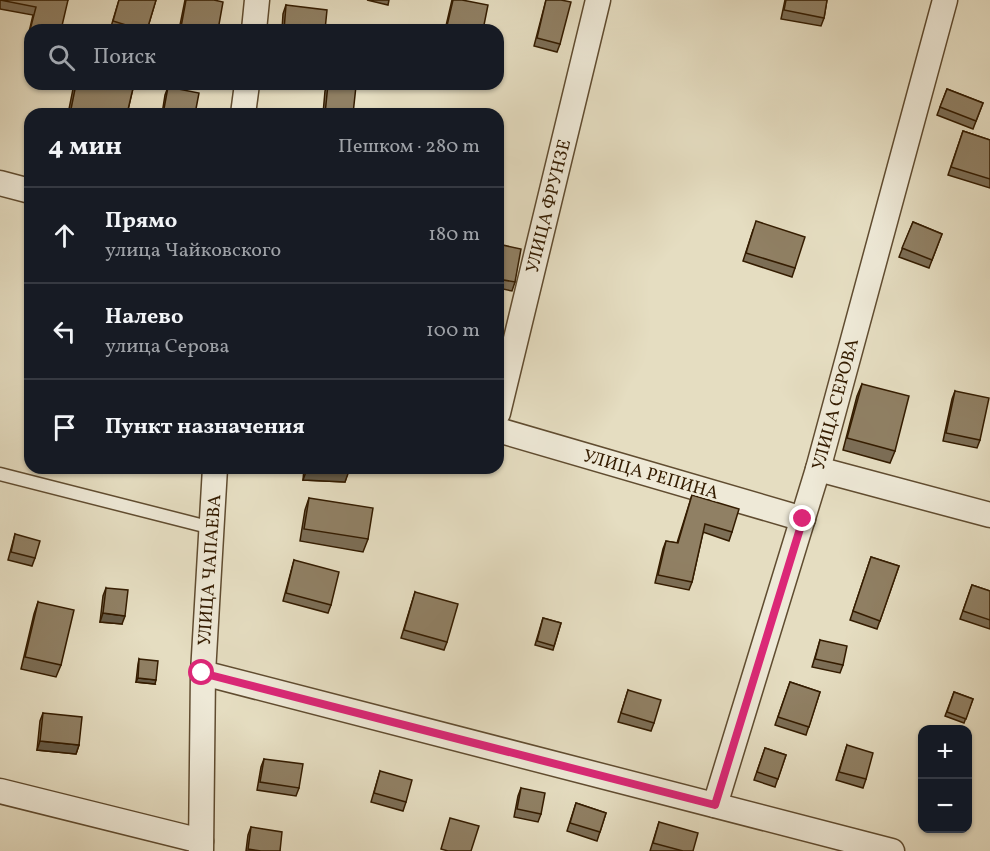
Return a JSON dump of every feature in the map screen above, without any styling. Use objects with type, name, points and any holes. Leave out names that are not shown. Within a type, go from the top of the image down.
[{"type":"street","points":[[255,24],[257,0]]},
{"type":"street","name":"УЛИЦА ФРУНЗЕ","points":[[504,388],[598,0]]},
{"type":"street","name":"УЛИЦА СЕРОВА","points":[[715,805],[818,469],[945,0]]},
{"type":"street","points":[[244,108],[246,90]]},
{"type":"street","points":[[0,183],[24,189]]},
{"type":"street","name":"УЛИЦА РЕПИНА","points":[[504,432],[803,519]]},
{"type":"street","points":[[818,469],[990,515]]},
{"type":"street","name":"УЛИЦА ЧАПАЕВА","points":[[201,846],[202,673],[215,474]]},
{"type":"street","points":[[202,673],[892,851]]},
{"type":"street","points":[[0,791],[201,846]]},
{"type":"lane","points":[[0,474],[212,528]]},
{"type":"building","points":[[0,0],[68,0],[62,24],[32,24],[36,7]]},
{"type":"building","points":[[119,0],[156,0],[149,24],[123,24],[113,21]]},
{"type":"building","points":[[186,0],[223,2],[219,24],[182,24]]},
{"type":"building","points":[[453,0],[488,5],[484,24],[447,24]]},
{"type":"building","points":[[546,0],[571,2],[560,44],[537,38]]},
{"type":"building","points":[[786,0],[827,0],[824,18],[784,10]]},
{"type":"building","points":[[286,5],[327,10],[326,24],[284,24]]},
{"type":"building","points":[[947,89],[983,103],[976,121],[940,107]]},
{"type":"building","points":[[75,90],[133,90],[128,108],[71,108]]},
{"type":"building","points":[[167,90],[199,93],[196,108],[164,108]]},
{"type":"building","points":[[327,90],[356,90],[354,108],[326,108]]},
{"type":"building","points":[[963,131],[990,140],[990,179],[951,167]]},
{"type":"building","points":[[756,221],[805,237],[795,268],[746,253]]},
{"type":"building","points":[[913,222],[942,234],[932,260],[902,248]]},
{"type":"building","points":[[504,245],[521,249],[515,282],[504,280]]},
{"type":"building","points":[[862,384],[909,396],[895,451],[847,438]]},
{"type":"building","points":[[955,391],[989,398],[980,440],[946,433]]},
{"type":"building","points":[[692,495],[739,509],[732,532],[705,524],[692,582],[658,575],[666,541],[678,543]]},
{"type":"building","points":[[309,498],[373,508],[368,539],[304,529]]},
{"type":"building","points":[[15,534],[40,541],[35,558],[11,552]]},
{"type":"building","points":[[871,557],[899,566],[880,621],[853,611]]},
{"type":"building","points":[[294,560],[339,572],[331,605],[286,593]]},
{"type":"building","points":[[972,585],[990,591],[990,620],[963,611]]},
{"type":"building","points":[[106,588],[128,590],[125,616],[103,613]]},
{"type":"building","points":[[415,592],[458,604],[447,642],[404,630]]},
{"type":"building","points":[[38,602],[74,610],[61,665],[25,657]]},
{"type":"building","points":[[543,618],[561,623],[554,646],[537,641]]},
{"type":"building","points":[[820,640],[847,646],[843,665],[815,659]]},
{"type":"building","points":[[139,659],[158,661],[156,680],[138,678]]},
{"type":"building","points":[[790,682],[820,692],[809,727],[778,717]]},
{"type":"building","points":[[628,690],[661,700],[654,723],[621,713]]},
{"type":"building","points":[[954,692],[973,699],[966,719],[947,712]]},
{"type":"building","points":[[43,713],[82,717],[79,745],[40,741]]},
{"type":"building","points":[[847,745],[873,753],[866,779],[839,772]]},
{"type":"building","points":[[765,748],[786,755],[778,779],[757,772]]},
{"type":"building","points":[[264,759],[303,764],[299,788],[260,782]]},
{"type":"building","points":[[380,771],[412,780],[406,802],[374,793]]},
{"type":"building","points":[[521,788],[545,793],[541,814],[517,809]]},
{"type":"building","points":[[576,803],[606,813],[600,832],[570,823]]},
{"type":"building","points":[[450,818],[479,826],[471,851],[441,849]]},
{"type":"building","points":[[659,822],[698,833],[693,851],[683,851],[653,843]]},
{"type":"building","points":[[251,827],[282,832],[280,851],[248,849]]},
{"type":"route","points":[[202,673],[715,805],[803,519]]}]
